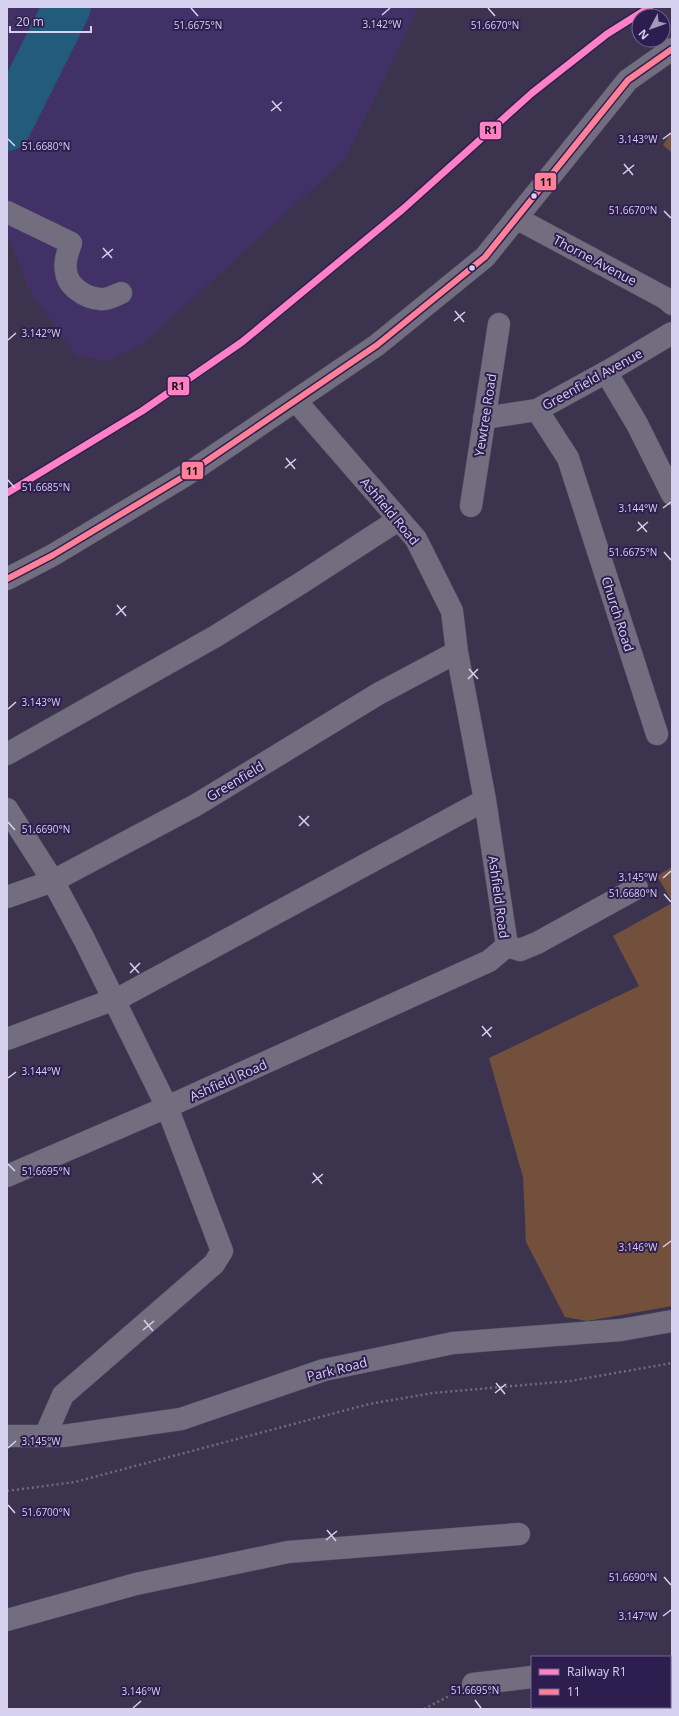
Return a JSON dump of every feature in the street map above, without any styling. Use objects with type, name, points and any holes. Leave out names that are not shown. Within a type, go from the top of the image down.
[{"type":"street","points":[[7,579],[53,555],[186,475],[377,345],[485,257],[628,80],[668,54]]},
{"type":"street","points":[[7,212],[71,243],[66,260],[66,273],[78,292],[100,299],[111,298],[121,293]]},
{"type":"street","name":"Thorne Avenue","points":[[516,218],[666,298],[672,304]]},
{"type":"street","name":"Yewtree Road","points":[[471,506],[499,324]]},
{"type":"street","name":"Greenfield Avenue","points":[[484,418],[537,410],[672,334]]},
{"type":"street","points":[[606,372],[637,424],[672,494]]},
{"type":"street","name":"Ashfield Road","points":[[7,1176],[168,1107],[489,961],[507,946],[485,800],[457,652],[452,611],[416,539],[296,401]]},
{"type":"street","name":"Church Road","points":[[537,410],[568,458],[657,734]]},
{"type":"street","points":[[7,754],[216,636],[398,520]]},
{"type":"street","name":"Greenfield","points":[[7,897],[53,881],[196,805],[378,694],[457,652]]},
{"type":"street","points":[[7,1039],[123,996],[485,800]]},
{"type":"street","points":[[7,809],[53,881],[168,1107],[222,1251],[214,1264],[63,1395],[45,1436]]},
{"type":"street","points":[[507,946],[520,950],[537,943],[637,888]]},
{"type":"street","name":"Park Road","points":[[7,1436],[63,1436],[181,1419],[324,1370],[453,1343],[621,1330],[672,1321]]},
{"type":"street","points":[[7,1620],[136,1584],[288,1552],[519,1534]]},
{"type":"street","points":[[473,1684],[531,1677]]},
{"type":"path","points":[[7,1491],[75,1482],[369,1404],[433,1393],[570,1381],[672,1363]]},
{"type":"path","points":[[424,1709],[473,1684]]},
{"type":"shaded area","points":[[7,7],[418,7],[346,158],[144,343],[108,361],[76,355],[29,290],[11,242],[7,240]]},
{"type":"shaded area","points":[[672,131],[672,153],[663,145]]},
{"type":"shaded area","points":[[672,867],[672,901],[657,876]]},
{"type":"shaded area","points":[[672,903],[672,1306],[587,1321],[565,1317],[526,1242],[523,1177],[489,1058],[639,986],[613,936]]},
{"type":"waterway","points":[[7,127],[67,7]]},
{"type":"rail line","name":"R1","points":[[7,493],[142,411],[242,342],[403,209],[532,93],[607,34],[650,7]]},
{"type":"transit line","name":"11","points":[[7,579],[53,555],[186,475],[377,345],[485,257],[628,80],[672,49]]}]
